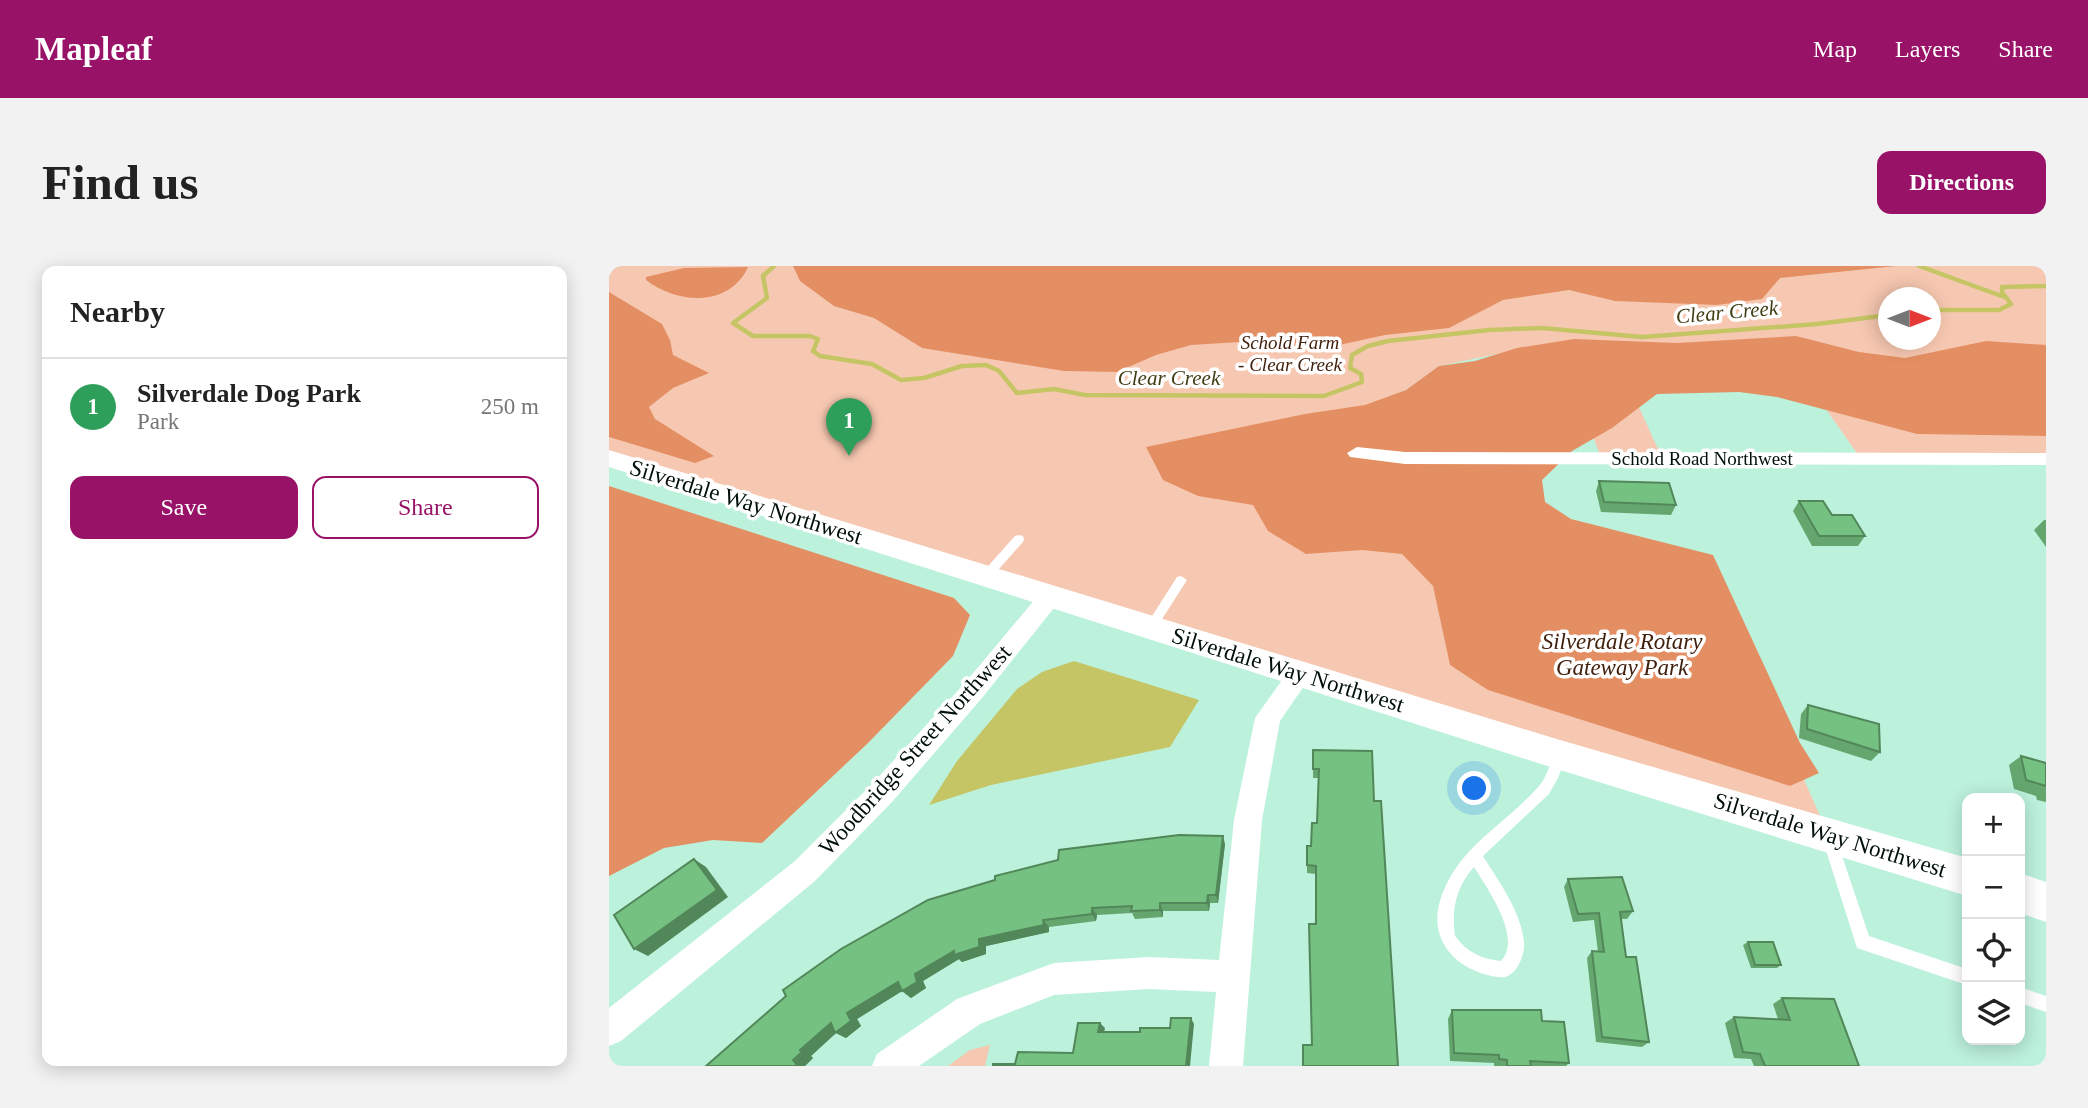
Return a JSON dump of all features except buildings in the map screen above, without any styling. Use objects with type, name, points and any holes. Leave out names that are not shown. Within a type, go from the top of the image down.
[{"type":"main road","name":"Silverdale Way Northwest","points":[[609,458],[1560,755],[1962,875]]},
{"type":"main road","points":[[2025,895],[2046,902]]},
{"type":"street","name":"Schold Road Northwest","points":[[1357,453],[1405,458],[2046,459]]},
{"type":"street","name":"Woodbridge Street Northwest","points":[[609,1029],[804,871],[882,793],[973,691],[1051,597]]},
{"type":"street","points":[[1226,1066],[1248,820],[1268,718],[1301,673]]},
{"type":"street","points":[[888,1066],[969,1012],[1055,979],[1149,973],[1232,977]]},
{"type":"lane","points":[[986,576],[1019,539]]},
{"type":"lane","points":[[1151,627],[1181,580]]},
{"type":"lane","points":[[1475,855],[1506,910],[1516,941],[1514,958],[1504,969],[1488,968],[1466,960],[1448,940],[1444,912],[1464,867],[1475,855],[1546,788],[1560,755]]},
{"type":"lane","points":[[1828,834],[1863,942],[1962,975]]},
{"type":"lane","points":[[2025,997],[2046,1004]]},
{"type":"green space","points":[[609,266],[2046,266],[2046,459],[1861,459],[1787,354],[1615,354],[1662,458],[1601,458],[1563,355],[1497,354],[1439,366],[1406,390],[1380,400],[1387,481],[1706,558],[1828,834],[609,458]]},
{"type":"green space","points":[[793,266],[1896,266],[1780,278],[1762,299],[1717,305],[1615,301],[1569,290],[1503,300],[1449,328],[1385,335],[1316,350],[1256,341],[1191,345],[1156,355],[1117,372],[1064,371],[922,348],[874,318],[834,306],[800,281]]},
{"type":"green space","points":[[748,267],[728,290],[701,298],[672,294],[646,280],[646,277],[684,268]]},
{"type":"green space","points":[[609,292],[662,324],[670,340],[673,355],[709,373],[673,388],[649,407],[655,419],[714,456],[695,463],[609,437]]},
{"type":"green space","name":"Silverdale Rotary Gateway Park","points":[[1796,336],[1859,352],[1905,358],[1986,341],[2046,345],[2046,436],[1917,434],[1777,397],[1739,392],[1657,394],[1612,428],[1572,451],[1542,480],[1545,502],[1571,519],[1713,555],[1800,743],[1819,773],[1790,786],[1488,690],[1450,665],[1433,586],[1402,554],[1362,550],[1306,554],[1268,531],[1253,505],[1198,496],[1163,480],[1146,447],[1305,414],[1365,405],[1406,390],[1439,366],[1475,361],[1517,348],[1574,339],[1677,343]]},
{"type":"green space","points":[[609,486],[954,598],[970,615],[953,656],[868,743],[762,843],[713,840],[664,848],[609,876]]},
{"type":"green space","points":[[990,1045],[985,1066],[948,1066],[970,1050]]},
{"type":"shaded area","points":[[1074,661],[1199,700],[1170,747],[991,785],[929,805],[957,761],[1017,689],[1042,672]]},
{"type":"waterway","name":"Clear Creek","points":[[774,266],[763,276],[767,298],[733,323],[753,336],[810,336],[818,339],[813,351],[820,356],[872,364],[901,380],[924,378],[962,366],[986,365],[999,371],[1017,393],[1054,389],[1085,395],[1324,396],[1362,382],[1361,374],[1350,368],[1352,355],[1368,346],[1388,341],[1489,330],[1542,328],[1642,337],[1817,324],[1878,316]]},
{"type":"waterway","points":[[1919,266],[2006,298]]},
{"type":"waterway","name":"Clear Creek","points":[[2006,298],[2002,287],[2046,286]]},
{"type":"waterway","name":"Clear Creek","points":[[1941,310],[1999,310],[2011,304],[2006,298]]},
{"type":"place","name":"Silverdale Dog Park","points":[[849,456]]},
{"type":"park label","name":"Schold Farm - Clear Creek","points":[[1290,353]]}]
